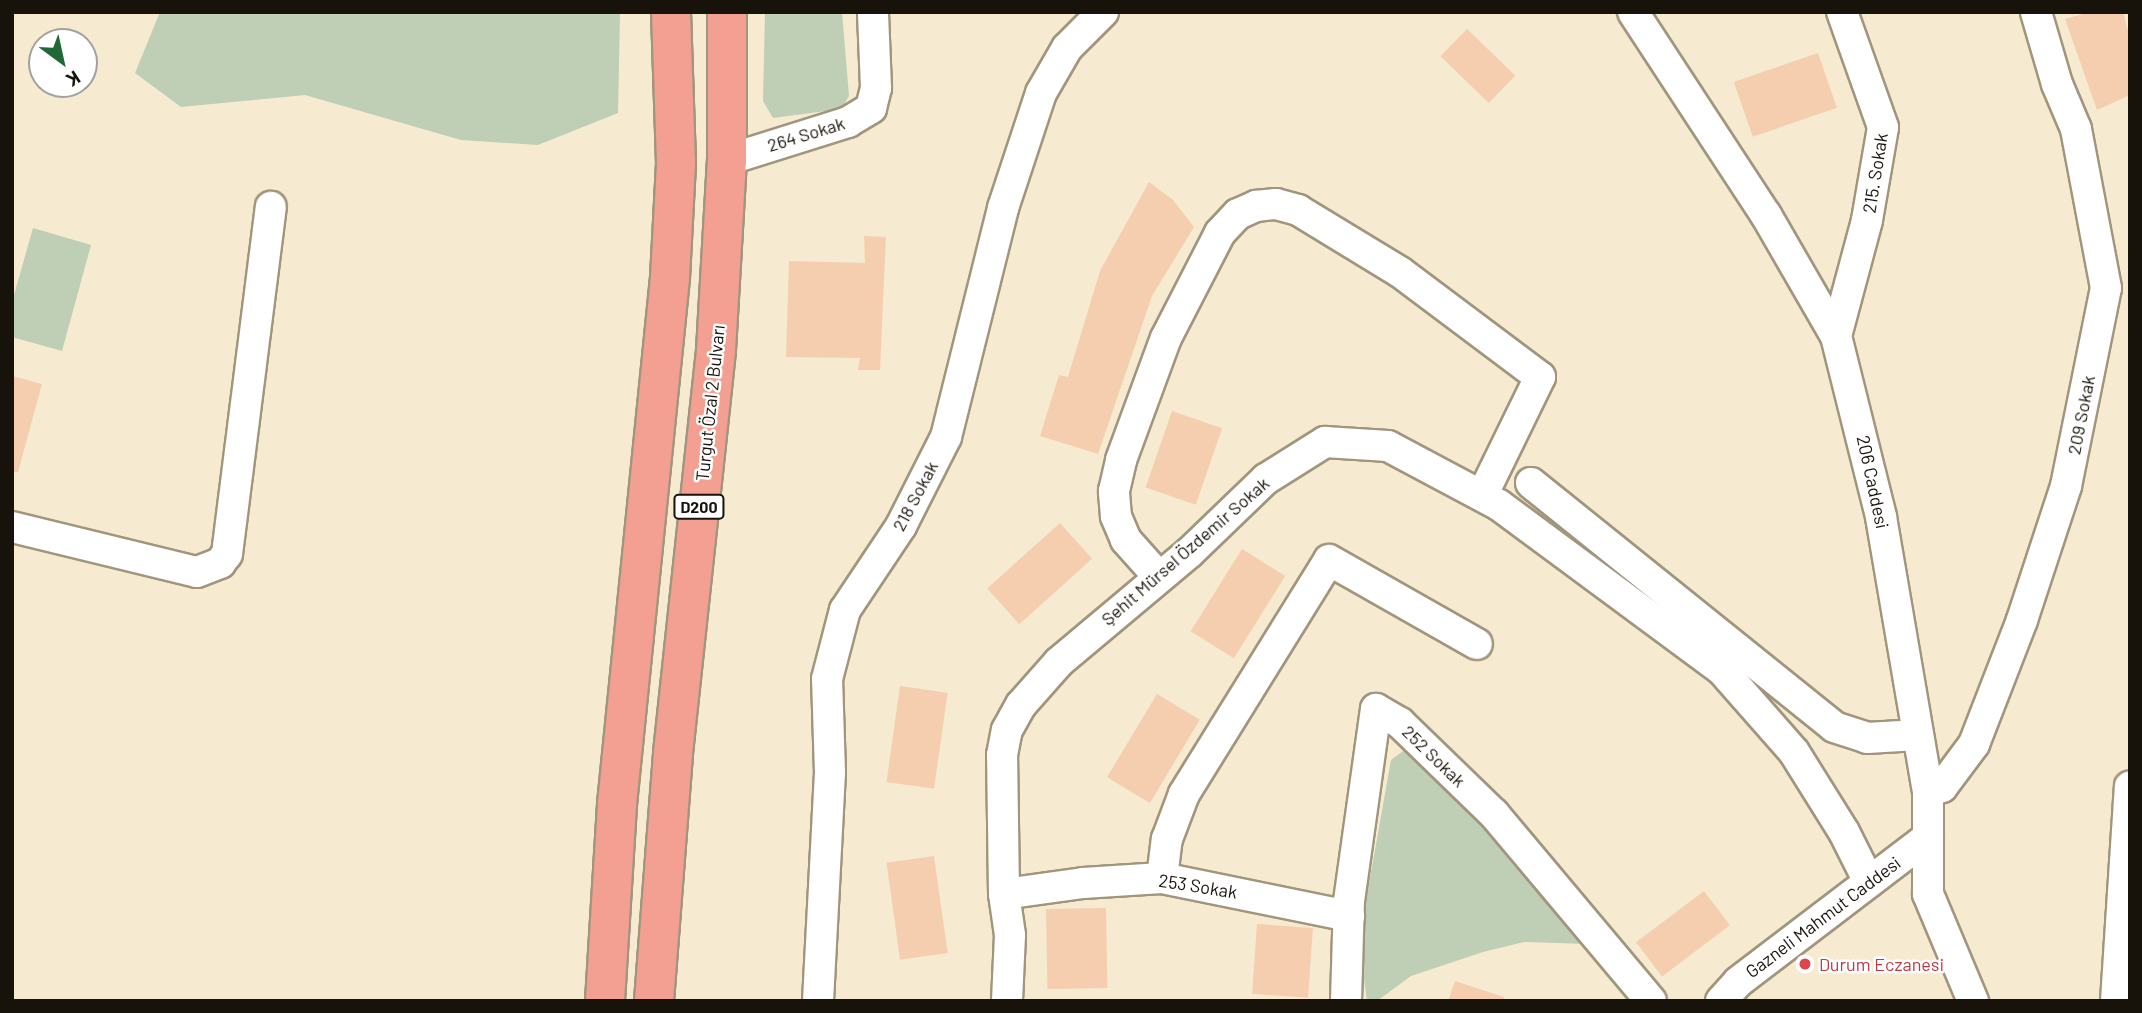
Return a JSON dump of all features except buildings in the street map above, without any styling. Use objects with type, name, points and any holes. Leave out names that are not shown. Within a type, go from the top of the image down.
[{"type":"highway","name":"D200","points":[[605,1001],[617,804],[670,278],[676,163],[671,12]]},
{"type":"highway","name":"Turgut Özal 2 Bulvarı","points":[[654,1001],[673,752],[716,350],[727,160],[727,12]]},
{"type":"street","name":"264 Sokak","points":[[727,160],[848,122],[871,107],[876,88],[873,12]]},
{"type":"street","name":"218 Sokak","points":[[818,1001],[830,773],[827,680],[845,610],[901,526],[946,437],[1003,208],[1041,93],[1067,48],[1103,12]]},
{"type":"street","name":"206 Caddesi","points":[[1633,12],[1766,215],[1836,336],[1881,517],[1919,735],[1928,792],[1928,894],[1973,1001]]},
{"type":"street","name":"215. Sokak","points":[[1836,336],[1867,220],[1884,127],[1842,12]]},
{"type":"street","name":"209 Sokak","points":[[1928,792],[1942,787],[1974,744],[2022,620],[2066,486],[2106,288],[2076,129],[2057,84],[2036,12]]},
{"type":"street","points":[[1159,577],[1126,540],[1116,516],[1114,491],[1121,460],[1166,338],[1220,233],[1238,214],[1256,206],[1276,204],[1298,210],[1399,272],[1540,377],[1482,496]]},
{"type":"street","points":[[12,527],[197,572],[220,564],[227,554],[271,207]]},
{"type":"street","name":"Şehit Mürsel Özdemir Sokak","points":[[1007,1001],[1010,935],[1004,894],[1002,755],[1007,730],[1039,681],[1266,479],[1325,442],[1388,446],[1482,496],[1621,593],[1722,670],[1747,695],[1817,786],[1868,883]]},
{"type":"street","points":[[1531,483],[1833,727],[1867,738],[1919,735]]},
{"type":"street","points":[[1162,878],[1167,839],[1184,794],[1329,560],[1476,644]]},
{"type":"street","name":"252 Sokak","points":[[1346,1001],[1349,915],[1376,709],[1400,723],[1494,814],[1651,1001]]},
{"type":"street","points":[[2116,1001],[2130,786]]},
{"type":"street","name":"Gazneli Mahmut Caddesi","points":[[1721,1001],[1738,982],[1928,837]]},
{"type":"street","name":"253 Sokak","points":[[1004,894],[1083,883],[1162,878],[1349,915]]},
{"type":"green space","points":[[160,12],[620,12],[618,113],[538,145],[461,140],[305,95],[181,107],[135,73]]},
{"type":"green space","points":[[765,12],[842,12],[849,96],[841,109],[773,118],[763,101]]},
{"type":"green space","points":[[33,228],[91,245],[62,351],[12,337],[12,302]]},
{"type":"green space","points":[[1403,751],[1415,753],[1449,785],[1588,944],[1524,942],[1483,952],[1411,976],[1377,1001],[1367,1001],[1362,964],[1365,906],[1391,760]]},
{"type":"place","name":"Durum Eczanesi","points":[[1805,964]]}]
